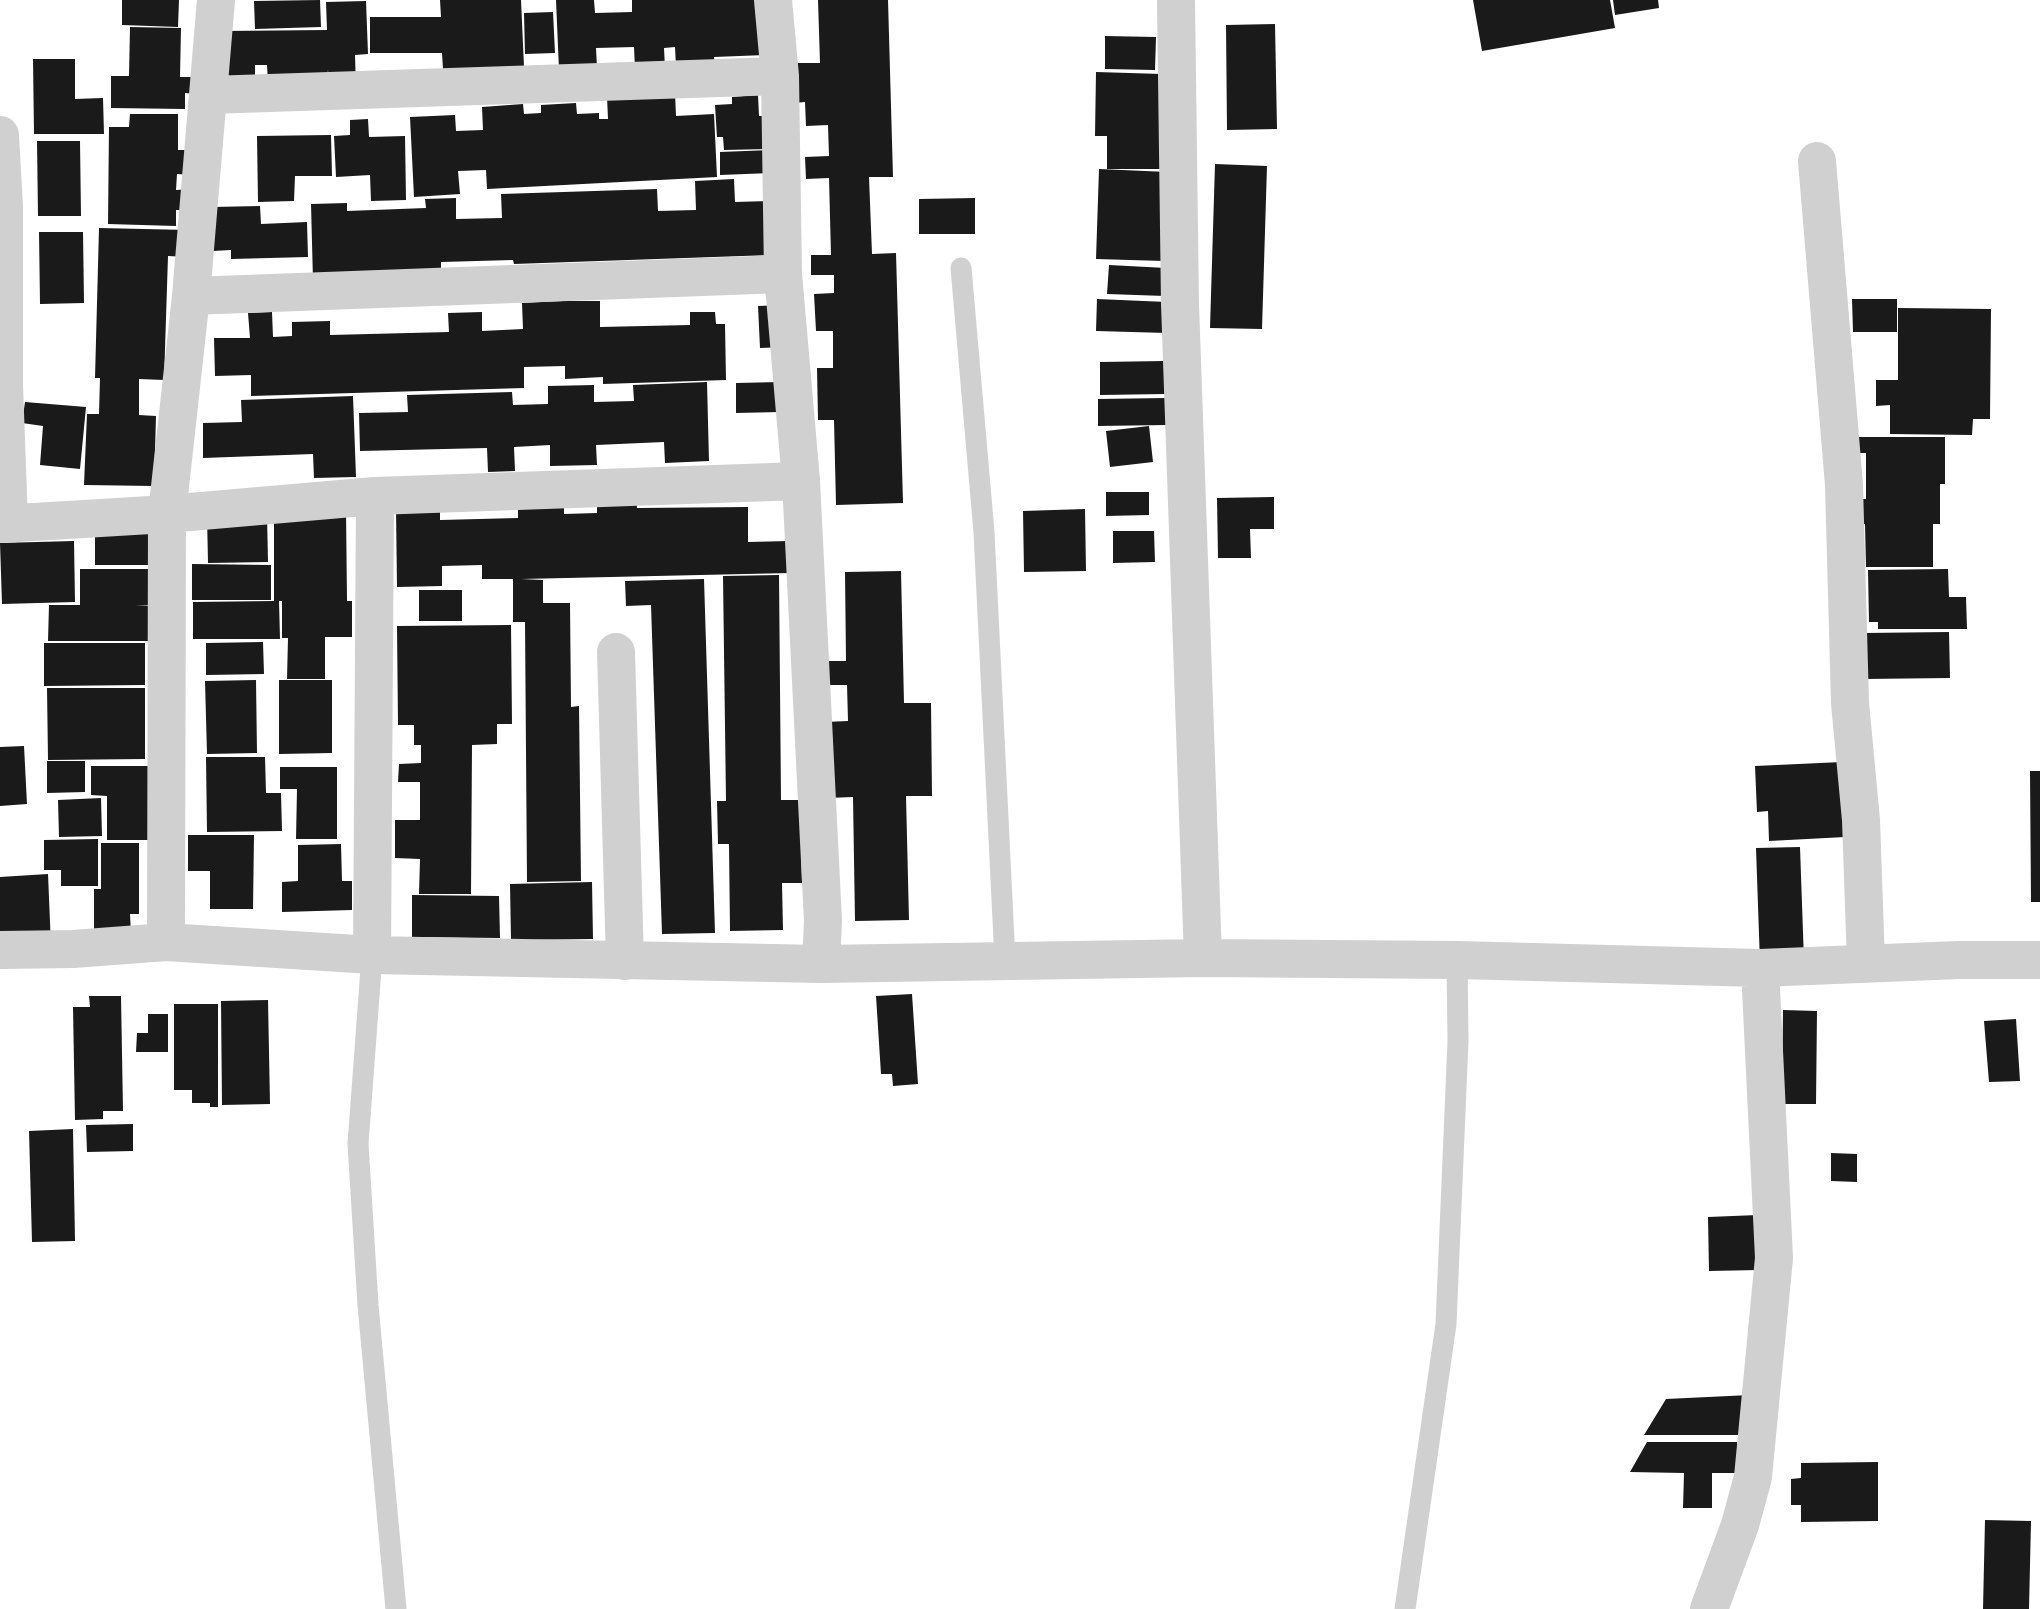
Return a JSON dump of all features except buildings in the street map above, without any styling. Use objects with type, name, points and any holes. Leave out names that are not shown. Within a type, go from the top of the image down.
[{"type":"street","points":[[166,942],[167,514],[191,296],[216,0]]},
{"type":"street","points":[[773,0],[780,76],[783,274],[801,481],[823,921],[821,964]]},
{"type":"street","points":[[1176,0],[1180,304],[1203,958]]},
{"type":"street","points":[[209,95],[780,76]]},
{"type":"street","points":[[0,135],[4,523],[167,514],[375,496],[801,481]]},
{"type":"street","points":[[1817,161],[1844,485],[1850,692],[1861,820],[1866,963]]},
{"type":"street","points":[[191,296],[783,274]]},
{"type":"street","points":[[372,955],[375,496]]},
{"type":"street","points":[[616,652],[625,961]]},
{"type":"street","points":[[0,950],[73,949],[166,942],[372,955],[821,964],[1203,958],[1457,960],[1760,968],[2040,960]]},
{"type":"street","points":[[1709,1609],[1740,1525],[1754,1477],[1774,1258],[1760,968]]},
{"type":"lane","points":[[961,268],[984,532],[1006,961]]},
{"type":"lane","points":[[372,955],[358,1144],[368,1305],[396,1609]]},
{"type":"lane","points":[[1405,1609],[1446,1324],[1458,1053],[1457,960]]}]
